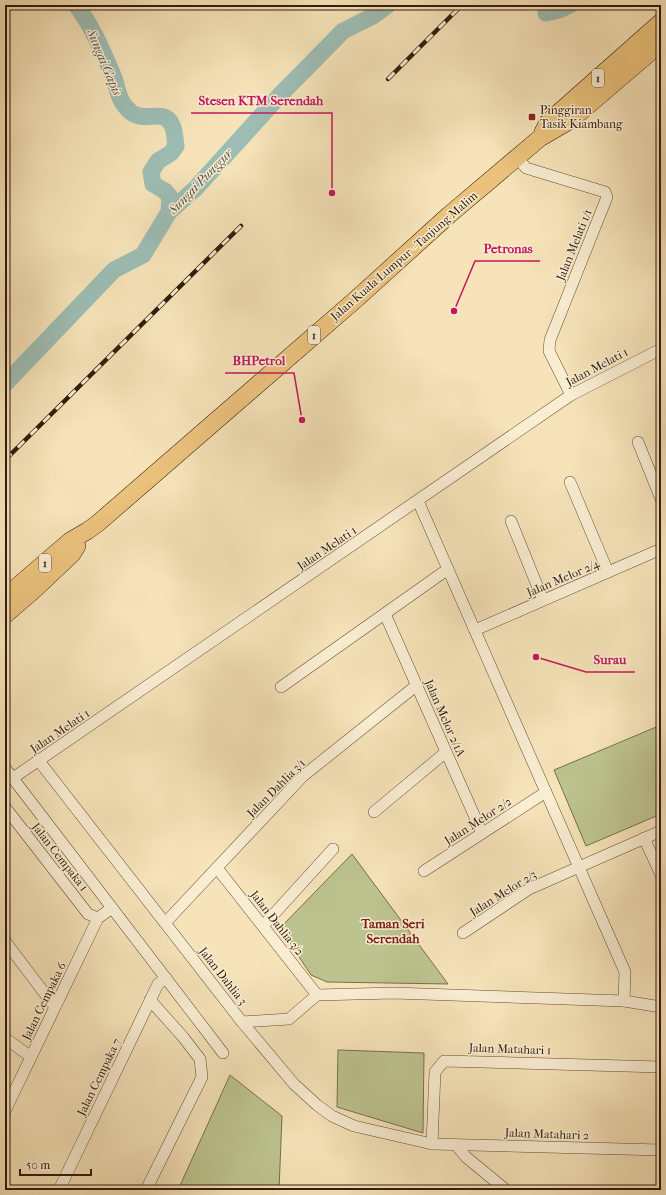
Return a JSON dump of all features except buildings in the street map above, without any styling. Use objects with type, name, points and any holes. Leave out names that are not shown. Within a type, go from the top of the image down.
[{"type":"main road","name":"Jalan Kuala Lumpur - Tanjung Malim","points":[[540,138],[548,122],[661,22]]},
{"type":"main road","name":"Jalan Kuala Lumpur - Tanjung Malim","points":[[5,597],[70,541],[87,531],[360,296],[449,215],[540,138],[571,120],[661,43]]},
{"type":"main road","name":"Jalan Kuala Lumpur - Tanjung Malim","points":[[5,615],[72,554],[87,531]]},
{"type":"street","name":"Jalan Melati 1/1","points":[[518,158],[526,168],[605,192],[607,197],[550,340],[549,351],[571,395]]},
{"type":"street","name":"Jalan Melati 1","points":[[13,778],[571,395],[661,349]]},
{"type":"street","points":[[638,442],[661,499]]},
{"type":"street","points":[[570,482],[608,572]]},
{"type":"street","points":[[418,501],[625,972],[624,1002]]},
{"type":"street","points":[[511,520],[543,600]]},
{"type":"street","name":"Jalan Melor 2/4","points":[[475,630],[661,549]]},
{"type":"street","points":[[281,687],[448,569]]},
{"type":"street","name":"Jalan Melor 2/1A","points":[[385,614],[482,833]]},
{"type":"street","name":"Jalan Dahlia 3/1","points":[[166,923],[303,776],[417,686]]},
{"type":"street","points":[[374,812],[446,752]]},
{"type":"street","name":"Jalan Dahlia 3","points":[[39,761],[242,1022],[294,1084],[317,1105],[332,1116],[354,1126],[432,1144]]},
{"type":"street","points":[[5,768],[223,1053]]},
{"type":"street","name":"Jalan Melor 2/2","points":[[424,871],[546,792]]},
{"type":"street","name":"Jalan Cempaka 1","points":[[5,807],[88,914],[98,918]]},
{"type":"street","name":"Jalan Melor 2/3","points":[[463,933],[529,889],[661,831]]},
{"type":"street","points":[[644,838],[661,874]]},
{"type":"street","points":[[263,926],[333,849]]},
{"type":"street","name":"Jalan Dahlia 3/2","points":[[217,868],[317,995]]},
{"type":"street","name":"Jalan Cempaka 6","points":[[5,1111],[98,918],[112,908]]},
{"type":"street","points":[[5,941],[55,1007]]},
{"type":"street","name":"Jalan Cempaka 7","points":[[59,1190],[158,984],[166,978]]},
{"type":"street","points":[[242,1022],[290,1019],[317,995],[394,993],[624,1002],[661,1007]]},
{"type":"street","points":[[146,1190],[202,1077],[200,1059],[183,1037],[150,1000]]},
{"type":"street","points":[[5,1038],[31,1057]]},
{"type":"street","name":"Jalan Matahari 1","points":[[432,1144],[435,1072],[444,1060],[661,1067]]},
{"type":"street","name":"Jalan Matahari 2","points":[[432,1144],[661,1150]]},
{"type":"street","points":[[456,1145],[466,1157],[506,1190]]},
{"type":"green space","points":[[661,725],[661,814],[586,846],[554,770]]},
{"type":"green space","points":[[352,854],[448,984],[327,982],[311,975],[280,928]]},
{"type":"green space","points":[[338,1050],[424,1053],[423,1133],[337,1107]]},
{"type":"green space","points":[[230,1075],[282,1116],[279,1190],[178,1190]]},
{"type":"waterway","name":"Sungai Gapis","points":[[76,5],[88,22],[97,40],[114,78],[119,96],[125,106],[132,113],[139,116],[165,117],[172,125],[176,146],[171,153],[158,161],[151,172],[153,184],[165,191],[170,197],[169,212]]},
{"type":"waterway","name":"Sungai Punggur","points":[[5,384],[114,270],[143,255],[169,212],[195,189],[280,95],[343,31],[373,16],[388,5]]},
{"type":"waterway","name":"Sungai Punggur","points":[[546,13],[559,10],[570,5]]},
{"type":"railway","points":[[388,79],[462,5]]},
{"type":"railway","points":[[5,460],[241,226]]},
{"type":"place","name":"Pinggiran Tasik Kiambang","points":[[532,117]]},
{"type":"place","name":"Stesen KTM Serendah","points":[[332,193]]},
{"type":"place","name":"Petronas","points":[[454,311]]},
{"type":"place","name":"BHPetrol","points":[[302,420]]},
{"type":"place","name":"Surau","points":[[536,657]]},
{"type":"district","name":"Taman Seri Serendah","points":[[393,930]]}]
